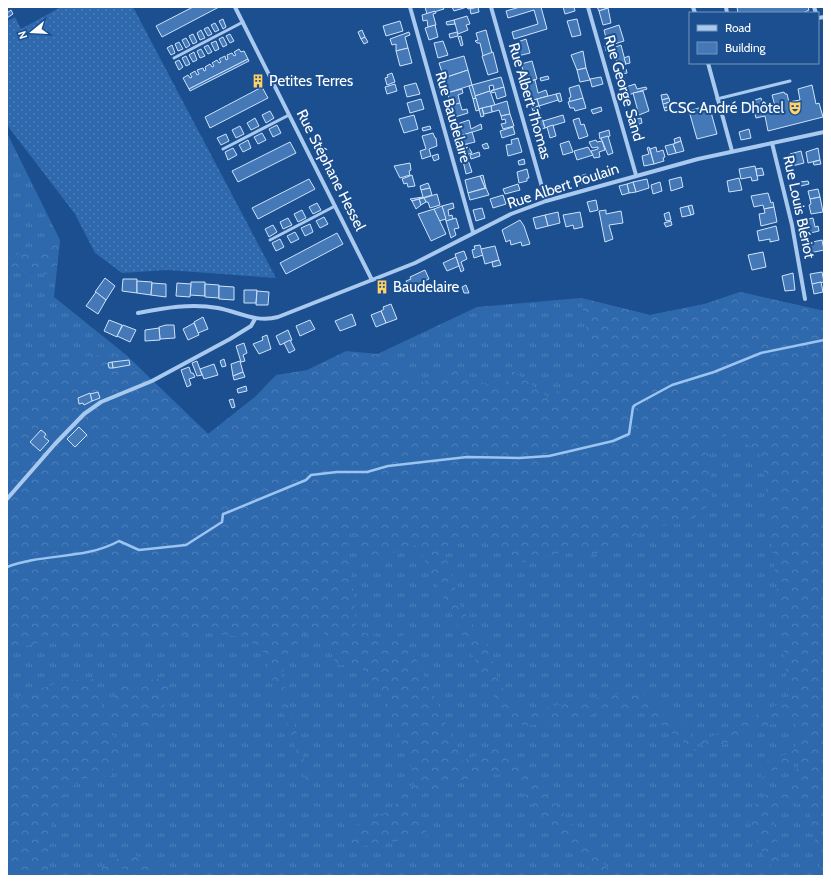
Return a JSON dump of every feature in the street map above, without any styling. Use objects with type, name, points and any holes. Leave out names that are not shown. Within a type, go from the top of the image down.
[{"type":"street","name":"Rue Stéphane Hessel","points":[[235,7],[372,280]]},
{"type":"street","name":"Rue Baudelaire","points":[[410,7],[473,232]]},
{"type":"street","name":"Rue Albert Thomas","points":[[491,7],[546,201]]},
{"type":"street","name":"Rue George Sand","points":[[588,7],[636,175]]},
{"type":"street","points":[[708,64],[732,151]]},
{"type":"street","name":"Rue Albert Poulain","points":[[138,313],[175,306],[196,306],[218,308],[255,319],[267,320],[372,280],[449,247],[473,232],[511,214],[546,201],[636,175],[732,151],[824,132]]},
{"type":"street","name":"Rue Louis Blériot","points":[[772,143],[792,225],[805,300]]},
{"type":"street","points":[[7,499],[55,444],[84,414],[101,402],[152,380],[224,343],[251,326],[255,319]]},
{"type":"lane","points":[[174,58],[242,22]]},
{"type":"lane","points":[[718,99],[790,81]]},
{"type":"lane","points":[[223,149],[289,115]]},
{"type":"lane","points":[[270,240],[335,206]]},
{"type":"green space","points":[[61,7],[133,7],[276,278],[167,270],[122,273],[95,253],[75,214],[7,125],[7,21],[15,17],[21,29]]},
{"type":"green space","points":[[7,133],[60,240],[54,297],[125,354],[208,434],[477,307],[581,298],[650,315],[705,304],[740,292],[824,311],[824,876],[7,876]]},
{"type":"green space","points":[[60,240],[56,274],[7,272],[7,254],[23,255]]},
{"type":"green space","points":[[740,292],[824,311],[824,876],[822,876],[808,806],[793,804],[773,820],[781,860],[775,871],[765,859],[747,818],[758,799],[790,783],[800,762],[788,762],[762,779],[758,765],[793,751],[799,734],[792,716],[707,751],[700,742],[789,699],[764,471],[760,454],[746,443],[727,435],[709,443],[712,502],[690,522],[660,526],[621,540],[591,556],[579,549],[519,563],[495,541],[462,538],[444,550],[461,608],[487,644],[500,684],[515,706],[533,710],[638,690],[689,731],[697,752],[638,707],[526,726],[508,720],[475,660],[417,545],[366,561],[350,524],[347,551],[354,595],[356,630],[388,640],[404,635],[430,687],[462,761],[499,747],[559,808],[613,876],[594,876],[508,775],[483,774],[422,794],[414,805],[428,836],[347,849],[351,827],[394,809],[398,794],[417,783],[383,693],[359,665],[336,665],[323,631],[303,634],[281,674],[321,825],[262,648],[240,637],[199,631],[170,642],[122,637],[36,643],[7,651],[7,361],[125,354],[208,434],[256,396],[276,375],[307,370],[346,351],[377,354],[423,382],[458,370],[501,392],[512,370],[548,397],[588,371],[589,344],[581,298],[650,315],[705,304]]},
{"type":"green space","points":[[93,679],[105,716],[112,714],[118,684],[158,679],[176,693],[158,712],[150,738],[121,721],[111,731],[122,753],[114,763],[111,776],[79,779],[61,801],[50,829],[48,871],[45,876],[7,876],[7,700],[64,681]]},
{"type":"green space","points":[[130,852],[162,870],[162,876],[138,876],[121,868],[114,876],[94,876],[94,872]]},
{"type":"building","points":[[193,7],[219,7],[162,37],[156,26]]},
{"type":"building","points":[[425,7],[443,7],[444,9],[427,14]]},
{"type":"building","points":[[452,7],[467,7],[454,11]]},
{"type":"building","points":[[478,7],[479,12],[471,14],[470,9]]},
{"type":"building","points":[[520,7],[541,7],[547,29],[514,39],[512,32],[538,24],[534,10],[508,18],[506,11]]},
{"type":"building","points":[[563,7],[574,7],[575,11],[565,14]]},
{"type":"building","points":[[597,7],[608,7],[608,8],[599,11]]},
{"type":"building","points":[[737,7],[808,7],[809,10],[805,12],[738,12]]},
{"type":"building","points":[[608,8],[611,23],[603,25],[599,11]]},
{"type":"building","points":[[11,10],[13,14],[7,18],[7,13]]},
{"type":"building","points":[[435,11],[436,13],[433,14],[436,25],[428,27],[427,20],[423,21],[422,15]]},
{"type":"building","points":[[467,16],[470,24],[466,25],[468,30],[458,34],[454,20]]},
{"type":"building","points":[[223,19],[226,27],[223,29],[219,21]]},
{"type":"building","points":[[577,19],[581,35],[572,37],[567,21]]},
{"type":"building","points":[[454,20],[455,24],[447,25],[446,22]]},
{"type":"building","points":[[400,21],[403,31],[386,36],[383,26]]},
{"type":"building","points":[[215,23],[219,30],[215,32],[211,25]]},
{"type":"building","points":[[435,25],[438,37],[429,40],[425,28]]},
{"type":"building","points":[[619,25],[624,41],[608,46],[604,30]]},
{"type":"building","points":[[208,27],[212,34],[208,36],[204,29]]},
{"type":"building","points":[[201,30],[205,38],[200,40],[197,33]]},
{"type":"building","points":[[362,30],[365,37],[361,39],[358,32]]},
{"type":"building","points":[[486,30],[492,53],[483,56],[480,43],[475,41],[478,40],[476,33]]},
{"type":"building","points":[[409,32],[410,35],[405,37],[408,48],[396,51],[396,44],[392,45],[390,39]]},
{"type":"building","points":[[457,32],[458,36],[450,38],[449,34]]},
{"type":"building","points":[[193,34],[197,42],[193,44],[189,36]]},
{"type":"building","points":[[230,34],[234,41],[230,43],[226,36]]},
{"type":"building","points":[[461,36],[463,45],[461,46],[458,37]]},
{"type":"building","points":[[223,37],[227,45],[223,47],[219,39]]},
{"type":"building","points":[[365,37],[368,42],[364,44],[361,39]]},
{"type":"building","points":[[186,38],[190,45],[186,48],[182,40]]},
{"type":"building","points":[[526,39],[530,53],[518,56],[515,43]]},
{"type":"building","points":[[216,41],[219,49],[215,51],[211,43]]},
{"type":"building","points":[[443,41],[448,55],[438,58],[434,43]]},
{"type":"building","points":[[179,42],[183,49],[178,51],[175,44]]},
{"type":"building","points":[[612,44],[614,48],[606,51],[605,46]]},
{"type":"building","points":[[172,45],[175,53],[171,55],[167,48]]},
{"type":"building","points":[[208,45],[212,52],[208,54],[204,47]]},
{"type":"building","points":[[621,45],[626,64],[621,66],[622,70],[626,69],[627,73],[615,76],[614,72],[619,71],[613,48]]},
{"type":"building","points":[[408,48],[412,63],[400,66],[396,51]]},
{"type":"building","points":[[201,49],[205,56],[200,58],[197,51]]},
{"type":"building","points":[[239,49],[241,52],[244,51],[248,59],[189,89],[183,78],[188,75],[190,78],[192,77],[190,74],[195,71],[197,75],[199,74],[197,70],[203,68],[204,71],[206,70],[205,67],[210,64],[212,67],[214,66],[212,63],[217,60],[219,63],[221,62],[219,59],[225,56],[226,60],[228,59],[227,55],[232,53],[234,56],[236,55],[234,52]]},
{"type":"building","points":[[583,51],[586,68],[577,70],[571,55]]},
{"type":"building","points":[[194,52],[197,60],[193,62],[189,55]]},
{"type":"building","points":[[493,52],[498,72],[488,75],[482,56]]},
{"type":"building","points":[[186,56],[190,64],[186,66],[182,58]]},
{"type":"building","points":[[464,56],[468,70],[444,78],[439,63]]},
{"type":"building","points":[[629,56],[630,63],[626,64],[624,58]]},
{"type":"building","points":[[248,59],[249,61],[190,91],[189,89]]},
{"type":"building","points":[[179,60],[183,67],[179,70],[175,62]]},
{"type":"building","points":[[532,61],[537,79],[527,82],[521,64]]},
{"type":"building","points":[[586,68],[590,80],[580,82],[577,70]]},
{"type":"building","points":[[468,70],[472,85],[441,95],[438,87],[445,84],[444,78]]},
{"type":"building","points":[[392,73],[395,82],[387,85],[385,78],[388,77],[387,75]]},
{"type":"building","points":[[548,76],[549,79],[541,81],[540,78]]},
{"type":"building","points":[[623,76],[626,87],[620,89],[617,78]]},
{"type":"building","points":[[501,77],[504,87],[491,91],[494,89],[493,85],[489,86],[490,91],[475,96],[472,85]]},
{"type":"building","points":[[601,77],[603,84],[592,87],[590,79]]},
{"type":"building","points":[[535,80],[538,93],[546,90],[548,96],[530,101],[525,82]]},
{"type":"building","points":[[416,83],[420,94],[407,97],[404,86]]},
{"type":"building","points":[[395,84],[397,91],[387,94],[385,87]]},
{"type":"building","points":[[635,84],[637,89],[646,87],[647,89],[628,95],[626,87]]},
{"type":"building","points":[[472,85],[476,98],[473,99],[469,86]]},
{"type":"building","points":[[579,85],[583,98],[570,102],[569,98],[571,97],[569,88]]},
{"type":"building","name":"CSC André Dhôtel","points":[[812,85],[816,104],[819,103],[823,117],[768,131],[765,116],[756,118],[752,101],[761,98],[764,109],[775,106],[772,95],[784,92],[787,94],[789,102],[800,100],[798,89]]},
{"type":"building","points":[[262,87],[268,98],[210,128],[205,117]]},
{"type":"building","points":[[504,87],[506,96],[497,99],[495,92],[492,93],[491,91]]},
{"type":"building","points":[[462,89],[463,93],[458,95],[460,103],[452,105],[447,93]]},
{"type":"building","points":[[490,91],[495,105],[479,109],[475,96]]},
{"type":"building","points":[[643,91],[649,111],[639,115],[633,93]]},
{"type":"building","points":[[560,93],[562,101],[559,102],[556,94]]},
{"type":"building","points":[[556,94],[558,100],[539,106],[537,99]]},
{"type":"building","points":[[667,94],[669,98],[662,100],[661,95]]},
{"type":"building","points":[[476,98],[479,110],[476,111],[473,99]]},
{"type":"building","points":[[583,98],[586,108],[575,111],[574,108],[570,108],[568,102]]},
{"type":"building","points":[[669,98],[670,102],[663,104],[662,100]]},
{"type":"building","points":[[421,99],[424,109],[410,113],[407,103]]},
{"type":"building","points":[[537,99],[539,106],[532,108],[530,101]]},
{"type":"building","points":[[507,101],[510,114],[501,116],[499,110],[492,112],[491,106]]},
{"type":"building","points":[[670,102],[671,106],[664,108],[663,104]]},
{"type":"building","points":[[460,103],[462,110],[467,109],[468,113],[455,117],[452,105]]},
{"type":"building","points":[[709,105],[717,134],[697,139],[689,111]]},
{"type":"building","points":[[491,106],[492,112],[484,114],[482,108]]},
{"type":"building","points":[[539,106],[540,109],[533,111],[532,108]]},
{"type":"building","points":[[671,106],[672,109],[665,111],[664,108]]},
{"type":"building","points":[[601,107],[602,111],[593,114],[591,110]]},
{"type":"building","points":[[482,108],[484,116],[481,117],[479,109]]},
{"type":"building","points":[[270,111],[274,118],[266,123],[262,115]]},
{"type":"building","points":[[510,114],[514,126],[503,129],[501,124],[506,123],[505,119],[502,120],[501,116]]},
{"type":"building","points":[[541,114],[545,128],[538,130],[534,116]]},
{"type":"building","points":[[414,115],[418,129],[404,133],[399,119]]},
{"type":"building","points":[[563,115],[565,122],[545,128],[543,121]]},
{"type":"building","points":[[255,118],[259,126],[251,130],[247,123]]},
{"type":"building","points":[[579,118],[581,125],[584,124],[588,136],[579,139],[573,120]]},
{"type":"building","points":[[641,118],[642,123],[634,126],[633,120]]},
{"type":"building","points":[[469,120],[471,129],[481,124],[482,129],[460,136],[457,124]]},
{"type":"building","points":[[277,125],[281,133],[273,137],[269,129]]},
{"type":"building","points":[[553,125],[556,136],[550,138],[547,127]]},
{"type":"building","points":[[240,126],[244,134],[236,138],[232,130]]},
{"type":"building","points":[[430,126],[431,129],[423,131],[422,128]]},
{"type":"building","points":[[513,127],[515,134],[502,138],[500,131]]},
{"type":"building","points":[[749,129],[751,138],[741,140],[739,132]]},
{"type":"building","points":[[609,130],[610,136],[600,139],[599,133]]},
{"type":"building","points":[[472,132],[475,142],[459,146],[458,141],[461,141],[460,136]]},
{"type":"building","points":[[262,133],[266,140],[258,144],[254,137]]},
{"type":"building","points":[[433,133],[436,138],[437,146],[429,149],[431,156],[422,159],[420,151],[426,149],[422,136]]},
{"type":"building","points":[[226,134],[229,141],[221,145],[217,138]]},
{"type":"building","points":[[608,136],[613,153],[608,155],[601,138]]},
{"type":"building","points":[[680,137],[681,141],[675,143],[674,139]]},
{"type":"building","points":[[518,138],[522,152],[508,156],[506,145],[512,144],[511,140]]},
{"type":"building","points":[[248,140],[251,148],[243,152],[239,145]]},
{"type":"building","points":[[596,140],[597,142],[602,141],[605,150],[599,152],[600,157],[594,158],[591,151],[598,149],[598,147],[592,148],[589,142]]},
{"type":"building","points":[[569,141],[573,152],[563,155],[560,144]]},
{"type":"building","points":[[681,141],[684,151],[676,153],[673,144]]},
{"type":"building","points":[[290,142],[296,153],[238,182],[232,171]]},
{"type":"building","points":[[487,143],[489,148],[484,149],[482,145]]},
{"type":"building","points":[[467,144],[472,153],[462,156],[458,146]]},
{"type":"building","points":[[673,144],[676,153],[668,155],[665,146]]},
{"type":"building","points":[[588,147],[593,155],[577,160],[574,151]]},
{"type":"building","points":[[649,147],[654,164],[644,166],[642,156],[649,154],[647,148]]},
{"type":"building","points":[[656,147],[657,152],[663,150],[665,157],[663,158],[664,161],[654,164],[650,149]]},
{"type":"building","points":[[233,148],[237,155],[228,160],[225,152]]},
{"type":"building","points":[[818,148],[820,160],[808,163],[806,152]]},
{"type":"building","points":[[801,151],[804,163],[792,166],[790,154]]},
{"type":"building","points":[[479,152],[480,156],[471,159],[470,155]]},
{"type":"building","points":[[438,154],[439,159],[434,161],[432,156]]},
{"type":"building","points":[[524,159],[525,164],[519,165],[518,161]]},
{"type":"building","points":[[468,160],[472,172],[466,174],[463,161]]},
{"type":"building","points":[[820,160],[821,164],[814,165],[813,162]]},
{"type":"building","points":[[410,163],[410,175],[400,178],[394,166]]},
{"type":"building","points":[[755,166],[758,180],[752,181],[751,177],[741,179],[739,169]]},
{"type":"building","points":[[762,168],[764,175],[757,176],[756,169]]},
{"type":"building","points":[[527,169],[529,178],[527,178],[527,181],[519,183],[517,172]]},
{"type":"building","points":[[586,174],[588,182],[582,184],[580,176]]},
{"type":"building","points":[[412,175],[415,186],[408,187],[407,183],[404,184],[402,179]]},
{"type":"building","points":[[483,175],[486,188],[480,176]]},
{"type":"building","points":[[480,176],[485,188],[468,193],[465,180]]},
{"type":"building","points":[[681,177],[683,187],[671,191],[669,180]]},
{"type":"building","points":[[739,178],[742,190],[729,192],[727,181]]},
{"type":"building","points":[[309,179],[315,189],[258,219],[252,208]]},
{"type":"building","points":[[647,179],[649,188],[636,192],[633,182]]},
{"type":"building","points":[[808,181],[809,184],[801,186],[800,182]]},
{"type":"building","points":[[633,182],[636,192],[629,193],[627,184]]},
{"type":"building","points":[[660,182],[662,191],[653,194],[651,185]]},
{"type":"building","points":[[428,183],[430,188],[421,190],[420,186]]},
{"type":"building","points":[[518,184],[520,190],[505,194],[503,189]]},
{"type":"building","points":[[627,184],[629,193],[622,195],[619,186]]},
{"type":"building","points":[[430,188],[432,195],[412,201],[410,199],[423,197],[421,190]]},
{"type":"building","points":[[486,188],[489,195],[470,200],[468,193]]},
{"type":"building","points":[[818,189],[820,197],[810,199],[808,191]]},
{"type":"building","points":[[768,193],[774,207],[764,209],[763,205],[754,207],[751,196]]},
{"type":"building","points":[[437,194],[440,205],[430,208],[428,202],[426,202],[424,198]]},
{"type":"building","points":[[503,195],[506,204],[493,208],[490,199]]},
{"type":"building","points":[[820,197],[823,212],[811,214],[809,205],[811,204],[810,199]]},
{"type":"building","points":[[424,198],[426,202],[421,205],[419,199]]},
{"type":"building","points":[[419,199],[421,205],[416,209],[412,201]]},
{"type":"building","points":[[596,200],[598,210],[590,212],[587,202]]},
{"type":"building","points":[[317,203],[321,210],[313,214],[309,207]]},
{"type":"building","points":[[453,203],[454,208],[448,210],[449,216],[452,215],[453,219],[446,221],[442,206]]},
{"type":"building","points":[[692,205],[694,214],[691,215],[688,206]]},
{"type":"building","points":[[442,206],[446,219],[439,221],[434,209]]},
{"type":"building","points":[[688,206],[691,215],[682,217],[680,208]]},
{"type":"building","points":[[774,207],[777,222],[761,226],[759,214],[765,213],[764,209]]},
{"type":"building","points":[[482,208],[485,218],[476,221],[473,210]]},
{"type":"building","points":[[434,209],[446,234],[431,241],[418,214]]},
{"type":"building","points":[[302,210],[306,218],[298,222],[294,214]]},
{"type":"building","points":[[606,210],[606,214],[621,211],[623,223],[609,225],[613,239],[605,242],[599,211]]},
{"type":"building","points":[[558,212],[560,223],[548,226],[545,215]]},
{"type":"building","points":[[580,212],[583,227],[574,229],[573,225],[566,227],[563,215]]},
{"type":"building","points":[[669,212],[671,220],[666,221],[664,214]]},
{"type":"building","points":[[545,215],[548,226],[536,229],[533,218]]},
{"type":"building","points":[[324,217],[328,224],[320,228],[316,221]]},
{"type":"building","points":[[288,218],[292,225],[283,229],[280,222]]},
{"type":"building","points":[[456,218],[459,228],[454,229],[456,235],[451,238],[446,221]]},
{"type":"building","points":[[813,218],[815,227],[818,226],[819,231],[806,234],[804,220]]},
{"type":"building","points":[[520,220],[524,226],[530,244],[522,246],[521,242],[511,245],[510,240],[506,242],[502,230]]},
{"type":"building","points":[[671,221],[672,225],[666,227],[664,223]]},
{"type":"building","points":[[310,224],[313,232],[305,236],[301,228]]},
{"type":"building","points":[[273,225],[277,232],[269,237],[265,229]]},
{"type":"building","points":[[776,226],[779,240],[770,242],[770,239],[759,241],[757,231]]},
{"type":"building","points":[[295,232],[299,239],[291,243],[287,236]]},
{"type":"building","points":[[337,233],[343,244],[286,274],[280,263]]},
{"type":"building","points":[[280,239],[284,247],[276,251],[272,243]]},
{"type":"building","points":[[822,240],[824,250],[805,254],[803,244]]},
{"type":"building","points":[[480,245],[483,255],[474,258],[472,250],[475,249],[474,246]]},
{"type":"building","points":[[495,246],[499,260],[485,264],[481,249]]},
{"type":"building","points":[[464,251],[467,259],[461,262],[464,270],[461,272],[455,254]]},
{"type":"building","points":[[763,252],[766,267],[752,270],[748,255]]},
{"type":"building","points":[[456,257],[459,266],[447,271],[443,263]]},
{"type":"building","points":[[499,260],[501,265],[493,267],[492,262]]},
{"type":"building","points":[[425,270],[429,279],[409,288],[406,281],[411,279],[410,277]]},
{"type":"building","points":[[822,272],[824,282],[812,284],[810,274]]},
{"type":"building","points":[[793,273],[795,290],[785,291],[782,276]]},
{"type":"building","points":[[105,278],[115,286],[106,300],[95,292]]},
{"type":"building","points":[[123,279],[137,279],[137,293],[122,291]]},
{"type":"building","points":[[137,281],[152,282],[151,295],[137,293]]},
{"type":"building","points":[[191,282],[205,282],[205,296],[190,295]]},
{"type":"building","points":[[821,282],[823,292],[814,294],[812,284]]},
{"type":"building","points":[[152,283],[166,284],[166,297],[151,295]]},
{"type":"building","points":[[177,283],[191,284],[190,297],[176,296]]},
{"type":"building","points":[[205,284],[219,285],[219,298],[205,297]]},
{"type":"building","points":[[466,285],[469,293],[464,293],[462,287]]},
{"type":"building","points":[[219,286],[234,287],[234,300],[219,299]]},
{"type":"building","points":[[244,290],[257,290],[256,303],[244,303]]},
{"type":"building","points":[[257,291],[269,292],[268,305],[256,305]]},
{"type":"building","points":[[96,292],[106,300],[98,314],[86,306]]},
{"type":"building","points":[[391,304],[397,319],[386,323],[381,311],[384,309],[383,307]]},
{"type":"building","points":[[381,311],[386,323],[376,327],[371,315]]},
{"type":"building","points":[[352,314],[356,325],[340,331],[335,321]]},
{"type":"building","points":[[203,317],[208,329],[198,333],[194,322]]},
{"type":"building","points":[[109,320],[122,325],[117,337],[104,331]]},
{"type":"building","points":[[310,320],[315,329],[300,336],[296,326]]},
{"type":"building","points":[[194,323],[199,335],[188,340],[183,329]]},
{"type":"building","points":[[123,325],[136,330],[130,342],[117,336]]},
{"type":"building","points":[[174,325],[175,338],[160,339],[159,327]]},
{"type":"building","points":[[159,328],[160,340],[145,341],[145,330]]},
{"type":"building","points":[[288,330],[292,340],[280,345],[276,336]]},
{"type":"building","points":[[267,335],[271,349],[259,354],[253,344],[263,340],[262,337]]},
{"type":"building","points":[[290,340],[295,350],[289,353],[284,343]]},
{"type":"building","points":[[244,343],[247,353],[243,355],[245,361],[241,362],[236,346]]},
{"type":"building","points":[[224,359],[226,366],[222,367],[220,361]]},
{"type":"building","points":[[129,360],[130,365],[113,368],[112,362]]},
{"type":"building","points":[[197,361],[202,375],[197,376],[192,363]]},
{"type":"building","points":[[240,361],[243,372],[233,376],[231,364]]},
{"type":"building","points":[[112,362],[113,368],[109,368],[108,363]]},
{"type":"building","points":[[214,364],[218,375],[204,379],[200,369]]},
{"type":"building","points":[[189,367],[191,373],[193,373],[195,377],[189,379],[191,385],[187,387],[181,370]]},
{"type":"building","points":[[243,372],[245,377],[234,380],[233,376]]},
{"type":"building","points":[[246,386],[247,391],[238,393],[237,389]]},
{"type":"building","points":[[98,392],[100,398],[92,401],[90,394]]},
{"type":"building","points":[[90,393],[92,401],[84,405],[83,403],[79,404],[78,398]]},
{"type":"building","points":[[233,399],[235,407],[232,408],[229,400]]},
{"type":"building","points":[[79,427],[87,435],[75,447],[67,439]]},
{"type":"building","points":[[41,430],[46,434],[44,437],[49,441],[40,451],[30,442]]},
{"type":"waterway","points":[[7,567],[35,560],[92,551],[119,541],[139,550],[186,545],[222,522],[223,514],[306,480],[311,475],[337,472],[367,472],[388,466],[467,457],[519,458],[549,456],[613,441],[629,434],[633,407],[635,405],[672,385],[714,372],[761,353],[824,340]]},
{"type":"place","name":"Petites Terres","points":[[258,81]]},
{"type":"place","name":"CSC André Dhôtel","points":[[795,108]]},
{"type":"place","name":"Baudelaire","points":[[382,287]]}]
